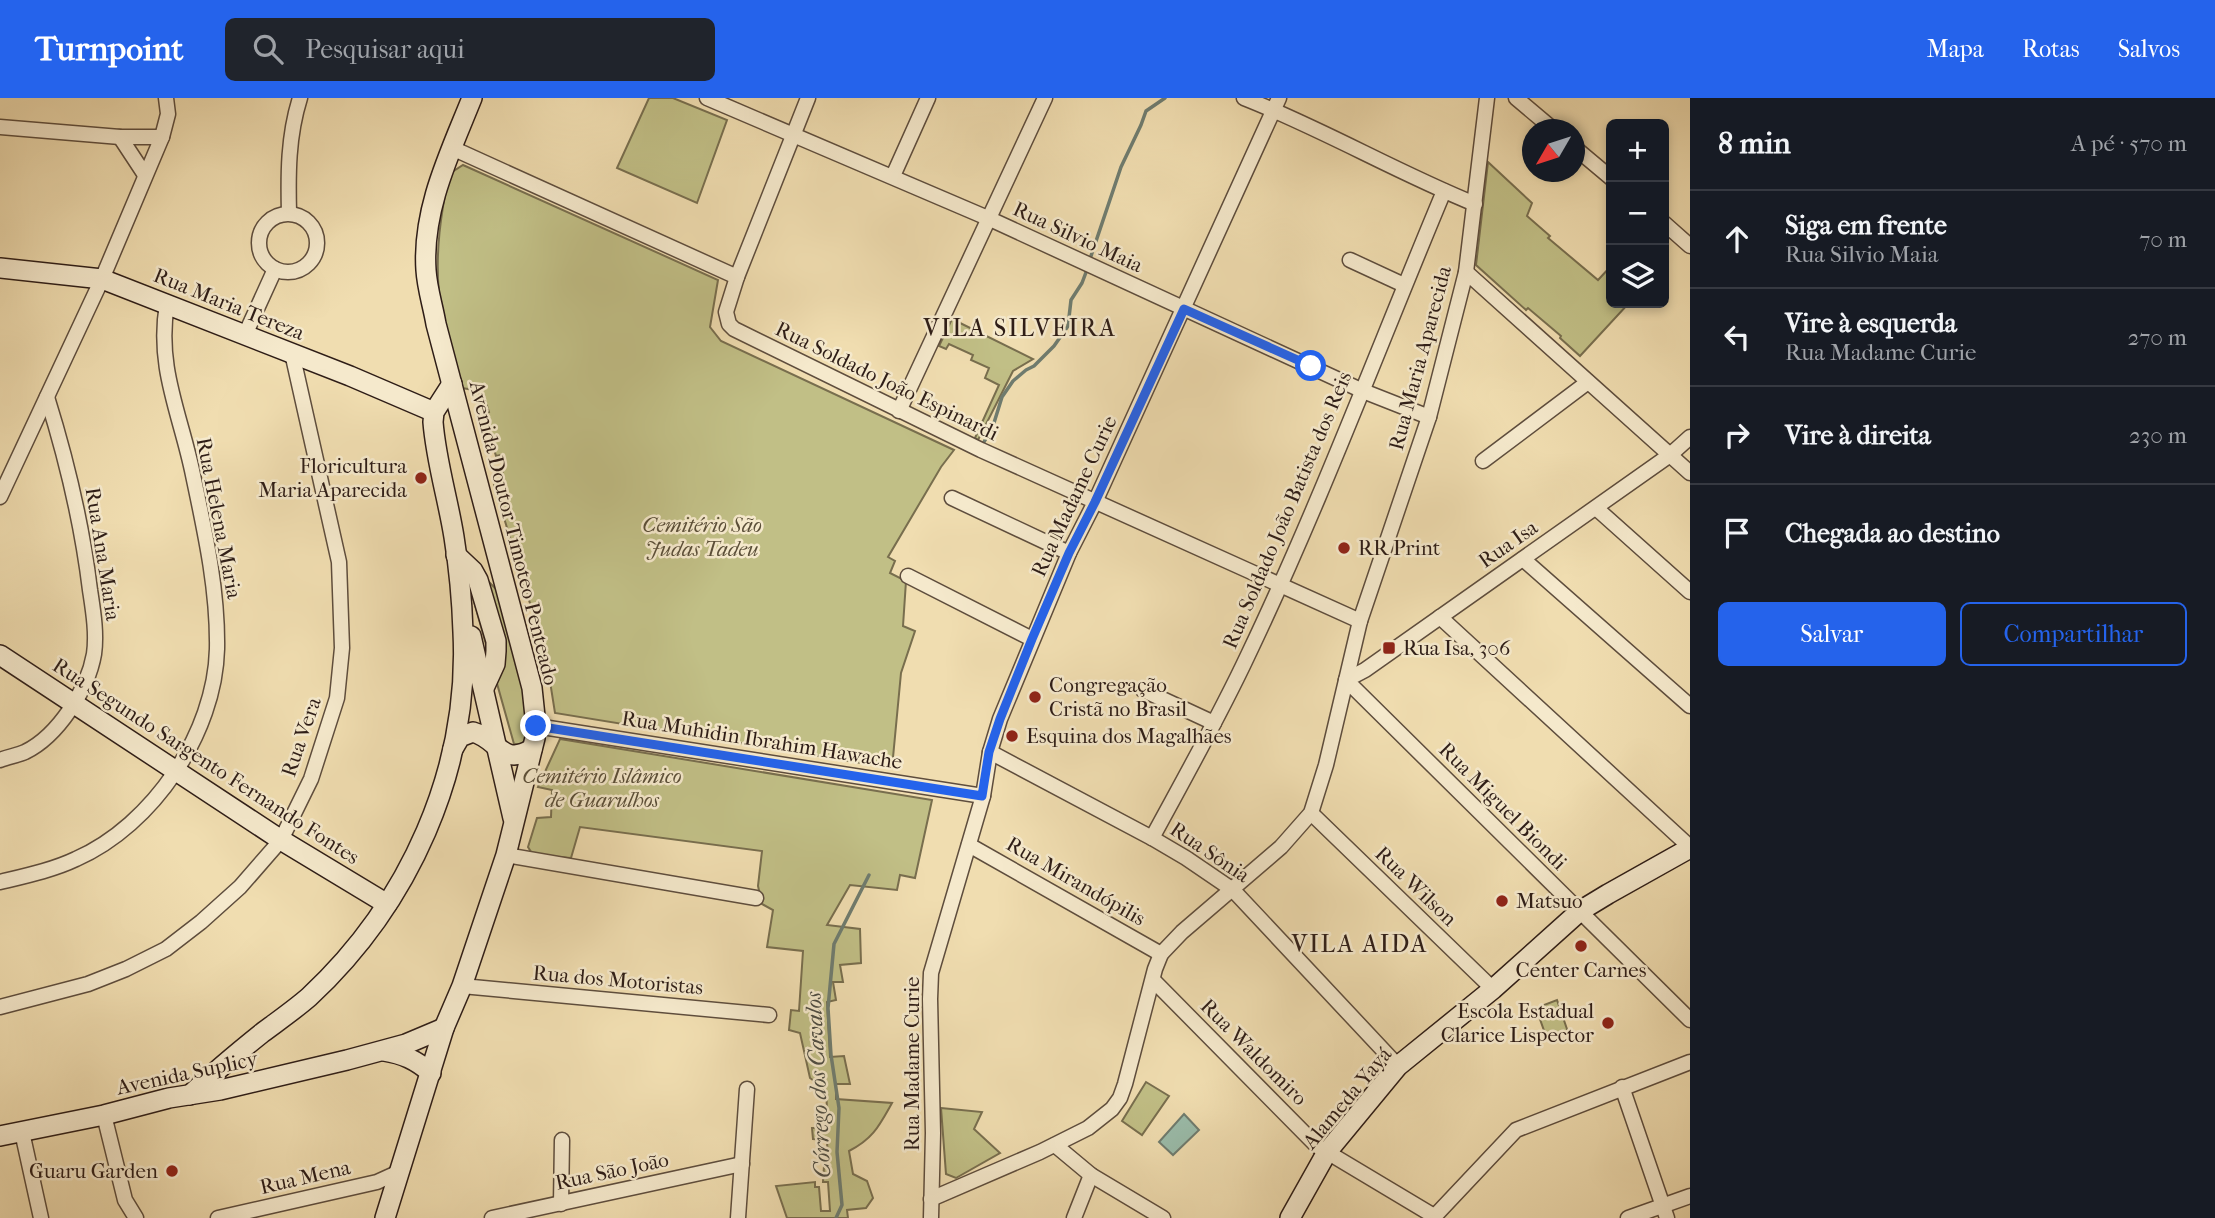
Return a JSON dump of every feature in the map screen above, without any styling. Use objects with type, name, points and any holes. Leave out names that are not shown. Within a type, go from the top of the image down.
[{"type":"street","points":[[0,496],[102,279],[162,137],[168,114],[166,98]]},
{"type":"street","points":[[289,214],[290,139],[300,98]]},
{"type":"street","name":"Avenida Doutor Timoteo Penteado","points":[[385,1218],[444,1028],[462,986],[506,855],[536,726],[532,688],[436,324],[426,270],[433,199],[472,98]]},
{"type":"street","name":"Rua Silvio Maia","points":[[707,98],[893,176],[1363,391],[1429,417]]},
{"type":"street","name":"Rua Soldado João Espinardi","points":[[808,98],[737,277],[726,313],[729,324],[737,333],[1095,502],[1360,621]]},
{"type":"street","points":[[893,176],[928,98]]},
{"type":"street","points":[[899,411],[1045,98]]},
{"type":"street","points":[[1244,98],[1277,104],[1444,191],[1475,204]]},
{"type":"street","name":"Rua Maria Aparecida","points":[[1311,813],[1360,621],[1429,417],[1466,272],[1487,98]]},
{"type":"street","points":[[1525,101],[1543,119]]},
{"type":"street","name":"Rua Madame Curie","points":[[931,1218],[931,973],[982,796],[989,752],[1032,639],[1069,553],[1095,502],[1277,104]]},
{"type":"street","points":[[0,127],[120,137],[162,137]]},
{"type":"street","points":[[120,137],[145,175]]},
{"type":"street","points":[[452,148],[737,277]]},
{"type":"street","points":[[1585,156],[1606,174]]},
{"type":"street","name":"Rua Soldado João Batista dos Reis","points":[[1152,838],[1214,723],[1280,586],[1444,191]]},
{"type":"street","points":[[281,214],[289,214],[301,217],[312,225],[317,237],[317,250],[311,262],[300,270],[287,272],[275,269],[264,259],[259,239],[269,221],[281,214]]},
{"type":"street","points":[[1669,227],[1690,246]]},
{"type":"street","points":[[1350,260],[1404,285]]},
{"type":"street","name":"Rua Maria Tereza","points":[[0,268],[102,279],[292,353],[434,421]]},
{"type":"street","points":[[245,335],[275,269]]},
{"type":"street","points":[[1466,272],[1690,473]]},
{"type":"street","name":"Rua Helena Maria","points":[[0,882],[75,860],[121,832],[177,772],[207,704],[217,649],[215,590],[192,471],[171,397],[163,326],[167,304]]},
{"type":"street","name":"Rua Vera","points":[[0,1007],[89,984],[166,948],[201,922],[240,887],[281,840],[311,779],[337,698],[342,648],[339,562],[292,353]]},
{"type":"street","points":[[1483,461],[1588,382]]},
{"type":"street","points":[[190,1095],[212,1074],[307,999],[347,959],[387,904],[414,860],[433,816],[453,749],[464,670],[456,555],[434,421],[452,384]]},
{"type":"street","name":"Rua Ana Maria","points":[[0,760],[24,752],[47,737],[74,704],[94,652],[92,606],[82,531],[47,397]]},
{"type":"street","name":"Rua Isa","points":[[1346,680],[1365,670],[1596,508],[1670,455],[1690,437]]},
{"type":"street","points":[[952,498],[1069,553]]},
{"type":"street","points":[[1596,508],[1690,592]]},
{"type":"street","points":[[456,555],[473,571],[478,580],[496,641],[495,664],[484,688]]},
{"type":"street","points":[[1523,559],[1690,706]]},
{"type":"street","points":[[908,576],[1032,639]]},
{"type":"street","points":[[460,594],[515,822]]},
{"type":"street","points":[[1440,617],[1690,848]]},
{"type":"street","name":"Rua Segundo Sargento Fernando Fontes","points":[[0,655],[281,840],[387,904]]},
{"type":"street","name":"Rua Miguel Biondi","points":[[1346,680],[1690,1020]]},
{"type":"street","points":[[1143,690],[1214,723]]},
{"type":"street","name":"Rua Muhidin Ibrahim Hawache","points":[[536,726],[982,796]]},
{"type":"street","points":[[453,749],[460,737],[473,732],[485,737],[503,753],[513,756],[532,750]]},
{"type":"street","name":"Rua Sônia","points":[[989,752],[1152,838],[1233,890],[1398,1066]]},
{"type":"street","points":[[931,1199],[1055,1145],[1112,1109],[1120,1098],[1161,954],[1202,914],[1281,847],[1311,813]]},
{"type":"street","name":"Rua Wilson","points":[[1311,813],[1493,989]]},
{"type":"street","name":"Rua Mirandópilis","points":[[969,845],[1161,954]]},
{"type":"street","name":"Alameda Yayá","points":[[1290,1218],[1327,1152],[1398,1066],[1493,989],[1580,912],[1690,848]]},
{"type":"street","points":[[506,855],[756,898]]},
{"type":"street","name":"Rua Waldomiro","points":[[1153,980],[1317,1146],[1434,1217]]},
{"type":"street","name":"Rua dos Motoristas","points":[[462,986],[769,1015]]},
{"type":"street","name":"Avenida Suplicy","points":[[0,1136],[383,1051],[444,1028]]},
{"type":"street","name":"Avenida Suplicy","points":[[383,1051],[407,1056],[431,1073]]},
{"type":"street","points":[[1434,1217],[1516,1130],[1690,1062]]},
{"type":"street","points":[[1622,1087],[1665,1211]]},
{"type":"street","points":[[738,1218],[747,1089]]},
{"type":"street","points":[[104,1115],[125,1200],[126,1218]]},
{"type":"street","points":[[22,1132],[41,1218]]},
{"type":"street","points":[[561,1204],[562,1140]]},
{"type":"street","points":[[1055,1145],[1091,1175],[1163,1218]]},
{"type":"street","name":"Rua São João","points":[[492,1218],[742,1164]]},
{"type":"street","name":"Rua Mena","points":[[224,1217],[377,1182],[400,1172]]},
{"type":"street","points":[[1074,1218],[1091,1175]]},
{"type":"street","points":[[1628,1218],[1665,1211],[1690,1196]]},
{"type":"street","points":[[125,1200],[136,1218]]},
{"type":"green space","points":[[649,98],[673,98],[727,120],[697,203],[617,168]]},
{"type":"green space","points":[[1488,162],[1532,203],[1527,216],[1550,236],[1548,238],[1598,280],[1606,271],[1606,308],[1624,308],[1580,356],[1560,338],[1561,336],[1528,308],[1526,310],[1476,265]]},
{"type":"green space","name":"Cemitério São Judas Tadeu","points":[[463,165],[718,280],[710,327],[721,341],[954,450],[941,467],[888,557],[895,561],[890,573],[906,581],[903,626],[915,631],[901,673],[892,768],[555,713],[546,656],[494,485],[500,479],[503,468],[501,455],[496,456],[484,415],[489,412],[480,395],[473,390],[462,388],[441,305],[438,263],[444,203],[449,174]]},
{"type":"green space","points":[[952,319],[1033,359],[1013,371],[978,440],[975,438],[999,385],[985,378],[989,368],[971,360],[973,355],[949,344],[946,349],[939,346]]},
{"type":"green space","points":[[484,577],[498,591],[526,694],[527,739],[521,744],[514,744],[469,584]]},
{"type":"green space","name":"Cemitério Islâmico de Guarulhos","points":[[560,739],[932,800],[915,878],[900,875],[897,890],[850,885],[827,925],[860,929],[861,963],[840,965],[843,982],[833,982],[836,1000],[827,1002],[830,1057],[844,1056],[850,1084],[836,1084],[836,1099],[892,1103],[870,1137],[849,1151],[853,1174],[867,1181],[873,1198],[866,1208],[847,1210],[848,1218],[787,1218],[776,1186],[815,1182],[815,1187],[819,1187],[821,1211],[830,1211],[828,1182],[823,1182],[824,1166],[828,1165],[827,1140],[813,1139],[812,1128],[828,1128],[826,1090],[810,1078],[800,1033],[789,1030],[791,1010],[799,1011],[803,951],[767,947],[773,910],[762,904],[758,886],[762,851],[580,827],[571,858],[533,855],[528,847],[537,818],[551,817],[552,790],[538,787]]},
{"type":"green space","points":[[1557,1000],[1568,1032],[1547,1039],[1536,1008]]},
{"type":"green space","points":[[1146,1082],[1169,1096],[1142,1135],[1122,1121]]},
{"type":"green space","points":[[941,1108],[982,1112],[974,1129],[1000,1153],[956,1178],[946,1174]]},
{"type":"shaded area","points":[[1184,1114],[1199,1130],[1173,1155],[1159,1142]]},
{"type":"waterway","name":"Córrego dos Cavalos","points":[[1090,259],[1121,167],[1146,111],[1165,98]]},
{"type":"waterway","name":"Córrego dos Cavalos","points":[[984,442],[993,426],[1002,397],[1013,381],[1034,366],[1054,346],[1068,326],[1071,300],[1088,267]]},
{"type":"waterway","name":"Córrego dos Cavalos","points":[[836,1218],[842,1205],[837,1152],[839,1108],[831,1055],[828,1008],[834,944],[869,875]]},
{"type":"place","name":"Floricultura Maria Aparecida","points":[[421,478]]},
{"type":"place","name":"RR Print","points":[[1344,548]]},
{"type":"place","name":"Rua Isa, 306","points":[[1389,648]]},
{"type":"place","name":"Congregação Cristã no Brasil","points":[[1035,697]]},
{"type":"place","name":"Esquina dos Magalhães","points":[[1012,736]]},
{"type":"place","name":"Matsuo","points":[[1502,901]]},
{"type":"place","name":"Center Carnes","points":[[1581,946]]},
{"type":"place","name":"Escola Estadual Clarice Lispector","points":[[1608,1023]]},
{"type":"place","name":"Guaru Garden","points":[[172,1171]]},
{"type":"district","name":"VILA SILVEIRA","points":[[1020,328]]},
{"type":"district","name":"VILA AIDA","points":[[1360,944]]},
{"type":"route","points":[[536,726],[982,796],[989,752],[1032,639],[1069,553],[1184,309],[1311,366]]}]
